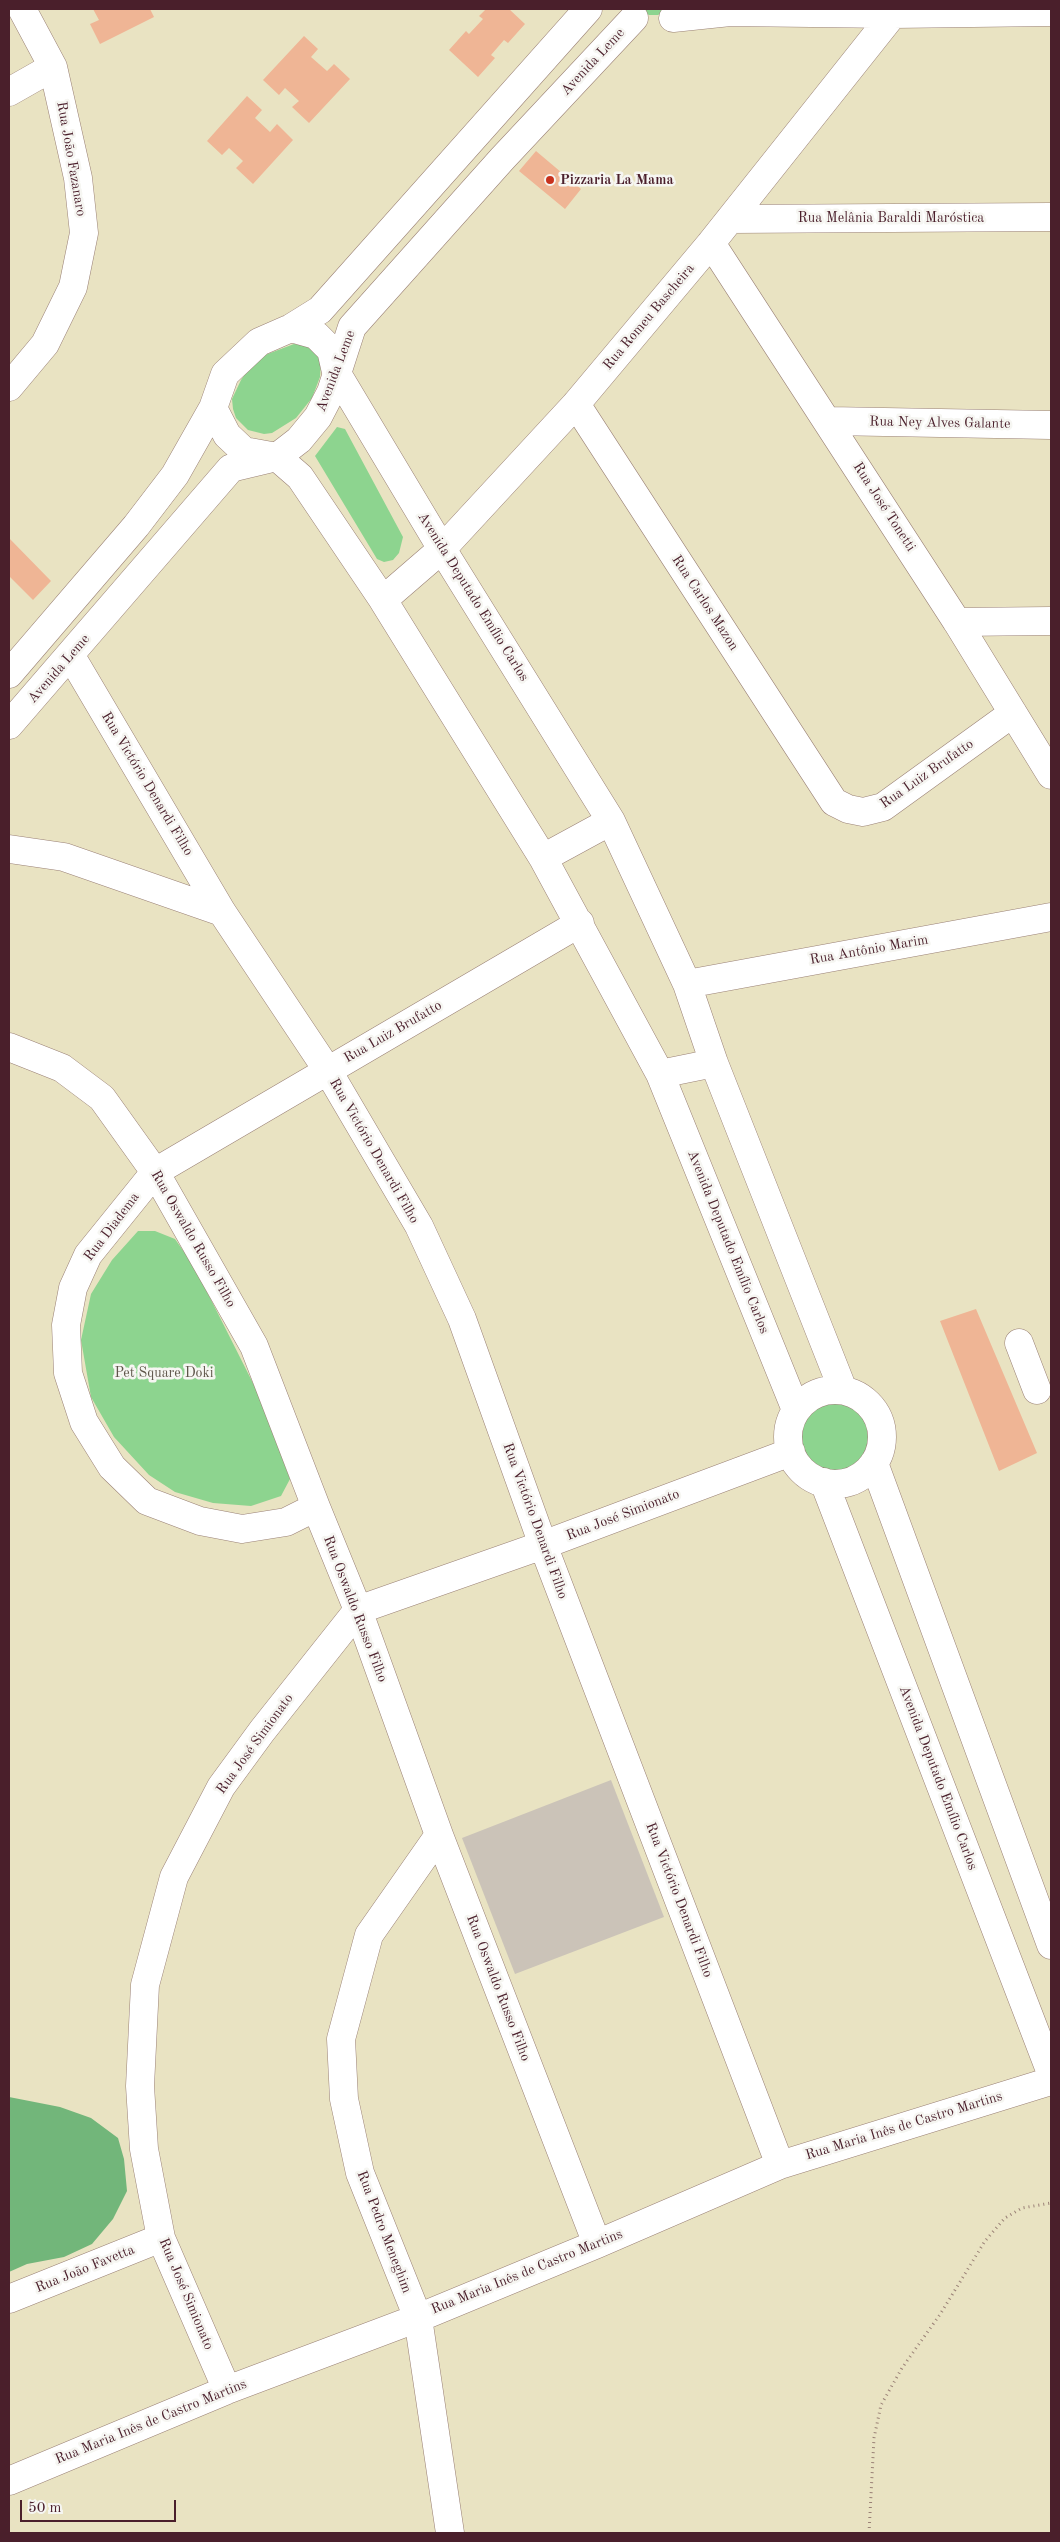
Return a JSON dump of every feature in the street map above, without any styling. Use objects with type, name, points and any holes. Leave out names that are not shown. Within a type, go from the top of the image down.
[{"type":"street","name":"Rua João Fazanaro","points":[[9,387],[45,344],[73,287],[84,233],[78,178],[53,67],[22,9]]},
{"type":"street","points":[[9,674],[136,526],[170,482],[213,408],[225,374],[259,342],[291,328],[320,310],[588,9]]},
{"type":"street","points":[[629,13],[647,23],[660,23],[677,13],[727,11],[893,14],[1051,12]]},
{"type":"street","name":"Avenida Leme","points":[[9,725],[71,656],[231,468],[277,458],[299,440],[318,417],[330,392],[352,327],[629,13]]},
{"type":"street","name":"Rua Romeu Bascheira","points":[[382,600],[442,549],[576,404],[711,243],[893,14]]},
{"type":"street","points":[[9,92],[53,67]]},
{"type":"street","name":"Rua Melânia Baraldi Maróstica","points":[[730,219],[1051,217]]},
{"type":"street","name":"Rua José Tonetti","points":[[711,243],[958,622],[1051,775]]},
{"type":"street","points":[[291,328],[316,335],[331,350],[336,372]]},
{"type":"street","name":"Avenida Deputado Emílio Carlos","points":[[336,372],[442,549],[611,821],[687,984],[714,1063],[843,1390]]},
{"type":"street","name":"Rua Carlos Mazon","points":[[576,404],[834,802]]},
{"type":"street","points":[[213,408],[227,435],[244,450],[277,458]]},
{"type":"street","name":"Rua Ney Alves Galante","points":[[828,421],[1051,425]]},
{"type":"street","name":"Avenida Deputado Emílio Carlos","points":[[277,458],[300,478],[382,600],[544,858],[580,923],[660,1074],[796,1410]]},
{"type":"street","points":[[958,622],[1051,621]]},
{"type":"street","name":"Rua Victório Denardi Filho","points":[[71,656],[222,912],[328,1071],[419,1226],[462,1319],[544,1545],[780,2165]]},
{"type":"street","name":"Rua Luiz Brufatto","points":[[834,802],[848,809],[863,812],[883,807],[1013,713]]},
{"type":"street","points":[[544,858],[611,821]]},
{"type":"street","points":[[9,849],[64,857],[222,912]]},
{"type":"street","name":"Rua Antônio Marim","points":[[687,984],[1051,917]]},
{"type":"street","name":"Rua Luiz Brufatto","points":[[154,1172],[580,923]]},
{"type":"street","name":"Rua Oswaldo Russo Filho","points":[[9,1047],[62,1068],[102,1098],[154,1172],[254,1346],[358,1610],[440,1835],[597,2244]]},
{"type":"street","points":[[660,1074],[714,1063]]},
{"type":"street","name":"Rua Diadema","points":[[154,1172],[88,1255],[73,1288],[66,1325],[68,1373],[84,1422],[112,1467],[147,1501],[200,1521],[242,1529],[286,1522],[316,1507]]},
{"type":"street","points":[[1019,1343],[1036,1390]]},
{"type":"street","points":[[843,1390],[864,1400],[873,1408],[879,1419],[882,1443],[874,1463],[864,1474],[839,1484],[824,1482],[804,1472],[791,1452],[789,1430],[796,1410],[806,1400],[817,1393],[843,1390]]},
{"type":"street","name":"Rua José Simionato","points":[[227,2390],[161,2238],[144,2149],[140,2086],[145,1985],[174,1877],[221,1787],[262,1731],[358,1610],[544,1545],[791,1452]]},
{"type":"street","points":[[874,1463],[1051,1945]]},
{"type":"street","name":"Avenida Deputado Emílio Carlos","points":[[824,1482],[1051,2073]]},
{"type":"street","name":"Rua Pedro Meneghim","points":[[440,1835],[370,1935],[341,2039],[344,2099],[360,2173],[418,2318],[450,2533]]},
{"type":"street","name":"Rua Maria Inês de Castro Martins","points":[[9,2481],[227,2390],[418,2318],[597,2244],[780,2165],[1051,2081]]},
{"type":"street","name":"Rua João Favetta","points":[[9,2299],[161,2238]]},
{"type":"path","points":[[869,2533],[874,2438],[881,2405],[902,2368],[941,2313],[985,2241],[1005,2218],[1022,2208],[1051,2203]]},
{"type":"shaded area","points":[[611,1780],[664,1917],[515,1974],[462,1838]]},
{"type":"green space","points":[[636,9],[670,9],[658,15],[649,15]]},
{"type":"green space","points":[[294,344],[308,346],[318,356],[321,363],[320,377],[312,398],[296,418],[272,433],[264,434],[248,430],[236,418],[233,409],[232,399],[241,380],[247,371],[265,355]]},
{"type":"green space","points":[[337,427],[345,429],[403,537],[399,553],[393,560],[384,562],[377,559],[315,456]]},
{"type":"green space","name":"Pet Square Doki","points":[[138,1231],[155,1231],[175,1239],[194,1266],[261,1399],[290,1479],[281,1496],[251,1506],[213,1503],[175,1492],[149,1475],[114,1437],[91,1397],[81,1340],[91,1294],[112,1260]]},
{"type":"green space","points":[[834,1403],[847,1406],[859,1413],[866,1425],[869,1438],[866,1451],[859,1463],[847,1470],[834,1473],[821,1470],[809,1463],[802,1451],[799,1438],[802,1425],[809,1413],[821,1406]]},
{"type":"green space","points":[[9,2097],[60,2107],[91,2118],[118,2138],[124,2159],[127,2191],[113,2219],[92,2244],[64,2257],[27,2264],[9,2272]]},
{"type":"building","points":[[93,9],[150,9],[154,17],[100,44],[90,24],[99,20]]},
{"type":"building","points":[[486,9],[509,9],[525,24],[508,43],[504,40],[491,55],[495,58],[478,77],[449,50],[466,31],[469,34],[483,19],[479,16]]},
{"type":"building","points":[[304,36],[318,49],[311,57],[327,71],[334,64],[350,79],[309,123],[292,107],[299,101],[285,88],[279,95],[263,80]]},
{"type":"building","points":[[247,96],[262,110],[255,118],[270,132],[277,124],[293,140],[253,184],[236,168],[243,161],[229,148],[222,155],[207,141]]},
{"type":"building","name":"Pizzaria La Mama","points":[[536,151],[581,189],[565,209],[519,171]]},
{"type":"building","points":[[9,538],[51,581],[33,600],[9,576]]},
{"type":"building","points":[[976,1309],[1037,1453],[999,1471],[940,1321]]},
{"type":"place","name":"Pizzaria La Mama","points":[[550,180]]}]
